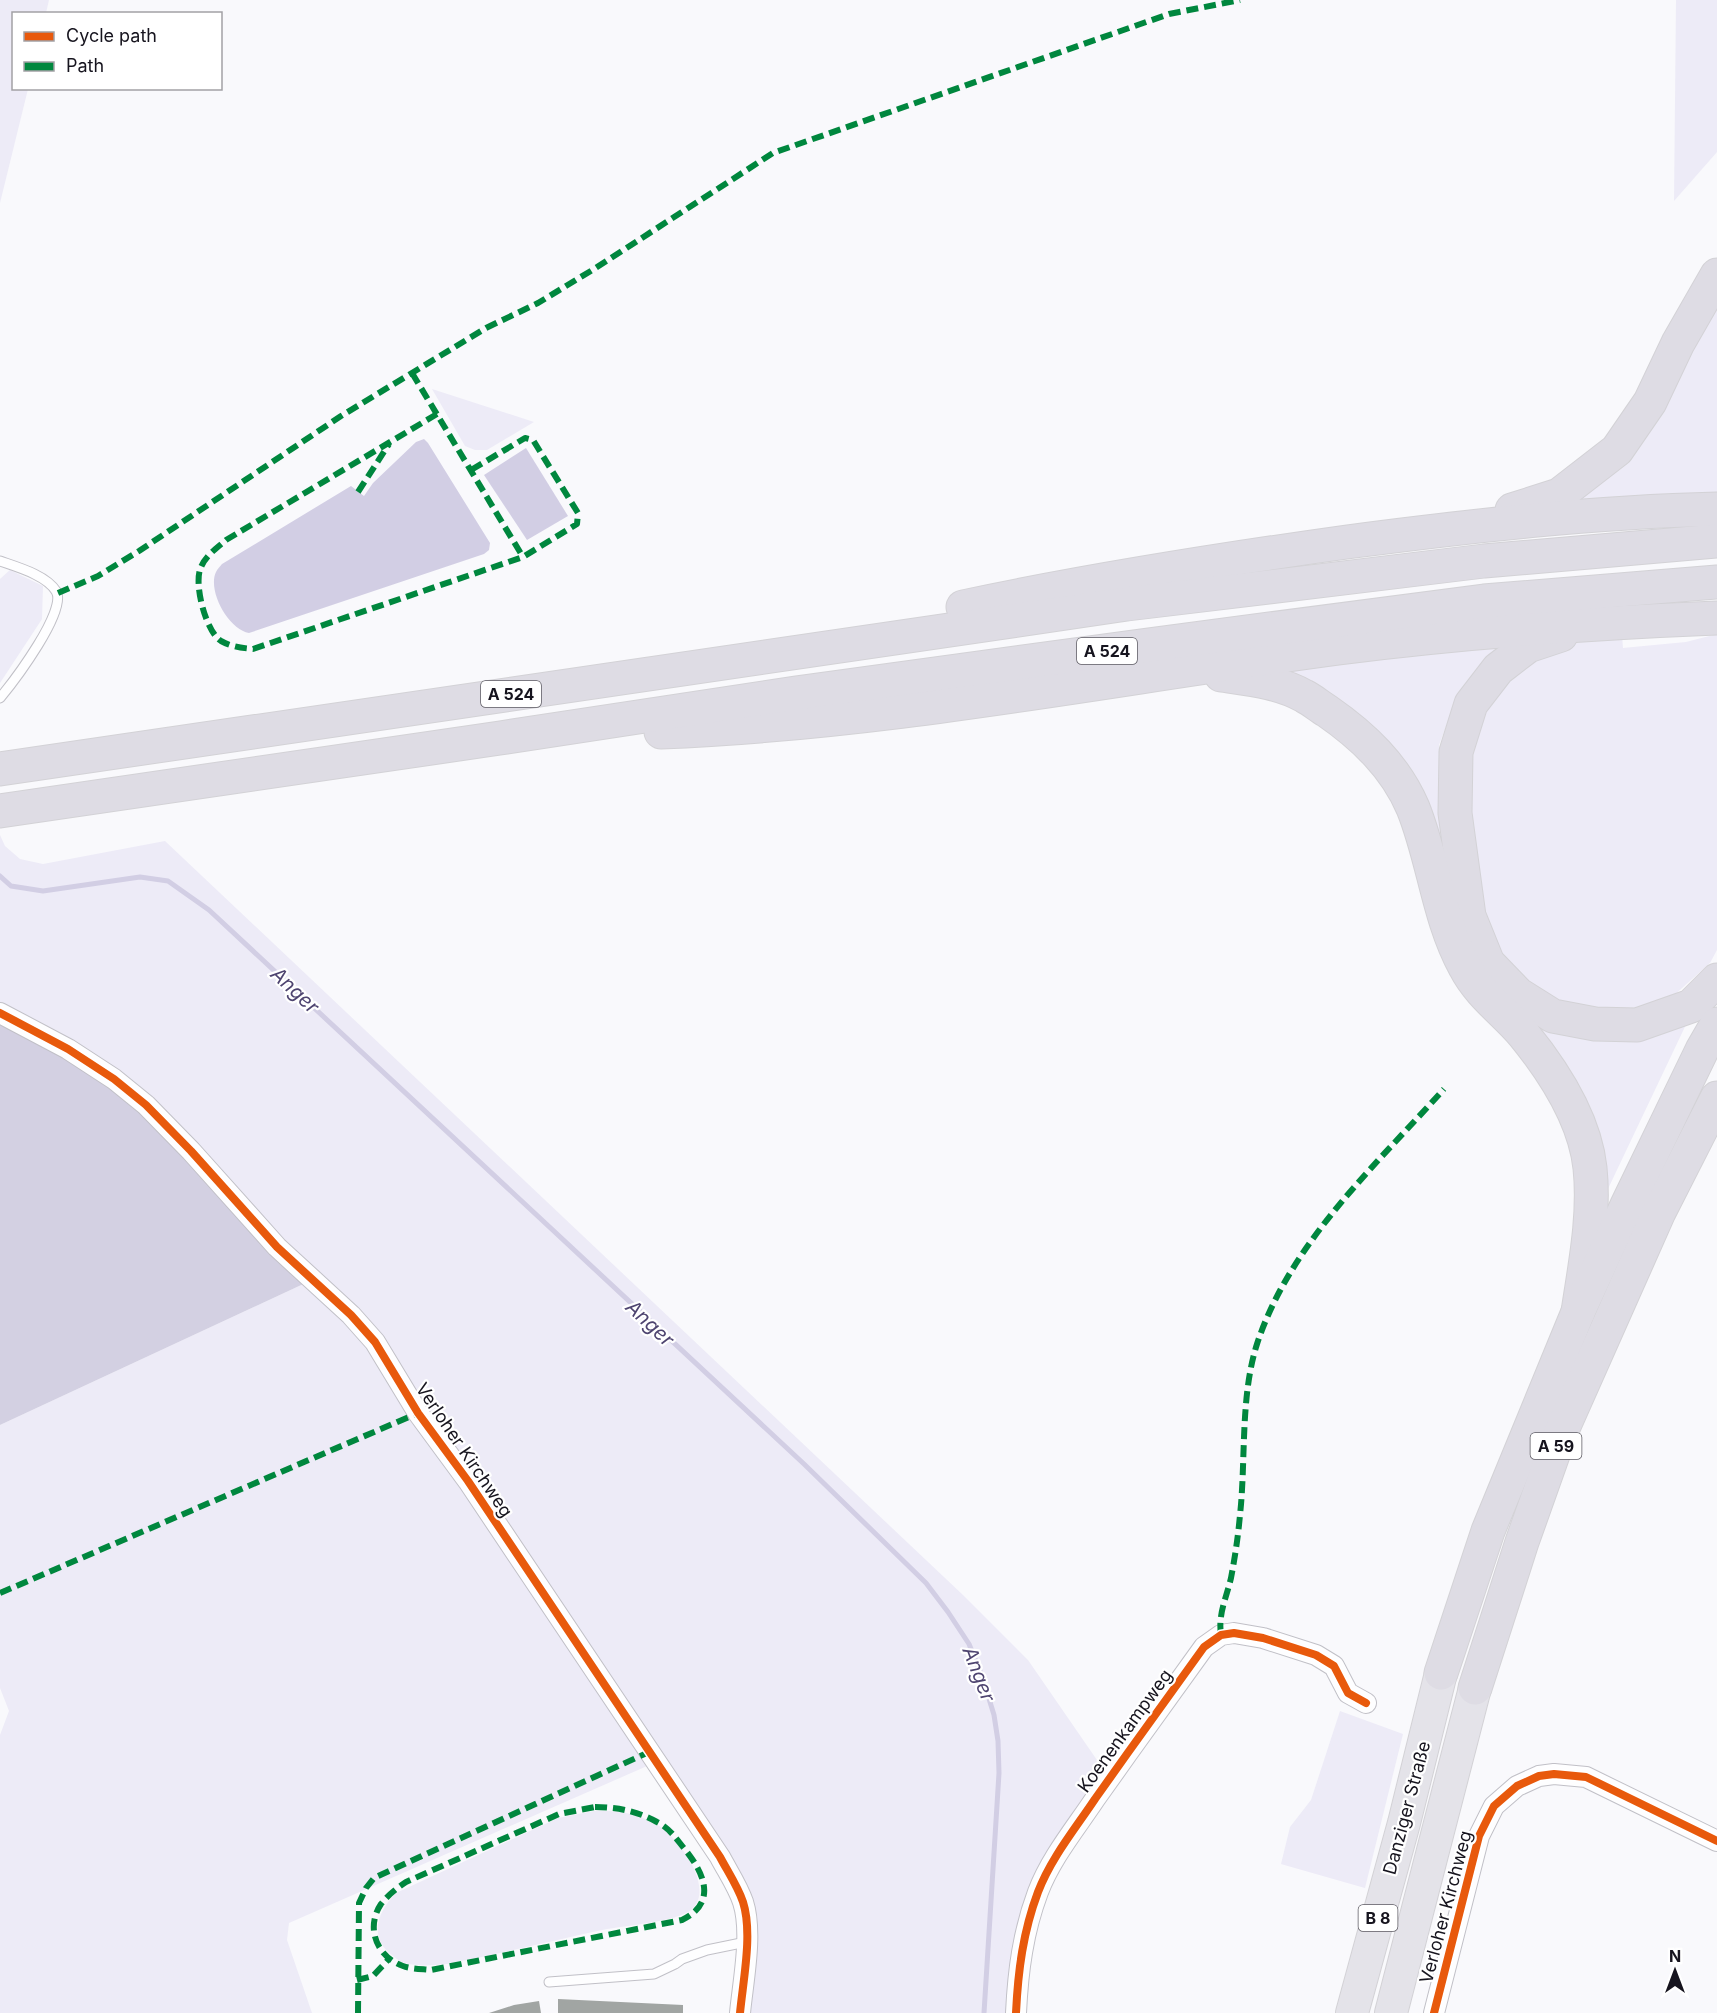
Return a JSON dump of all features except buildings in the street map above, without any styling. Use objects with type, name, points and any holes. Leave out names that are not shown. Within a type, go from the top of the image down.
[{"type":"highway","points":[[1454,528],[1559,495],[1617,450],[1650,402],[1678,343],[1717,275]]},
{"type":"highway","points":[[781,654],[919,616],[1215,560],[1454,528],[1676,510],[1717,509]]},
{"type":"highway","name":"A 524","points":[[0,769],[1127,604],[1449,566],[1717,541]]},
{"type":"highway","name":"A 524","points":[[0,811],[820,690],[1484,602],[1717,582]]},
{"type":"highway","points":[[500,738],[748,728],[839,719],[1339,648],[1474,633],[1717,618]]},
{"type":"highway","points":[[1656,620],[1565,634],[1528,646],[1498,669],[1471,704],[1456,752],[1455,803],[1469,916],[1488,963],[1518,994],[1552,1016],[1595,1024],[1637,1025],[1691,1006],[1717,980]]},
{"type":"highway","points":[[1153,676],[1222,675],[1266,682],[1304,695],[1354,730],[1385,760],[1412,807],[1453,942],[1466,969],[1491,1003],[1523,1034],[1558,1081],[1577,1120],[1590,1167],[1591,1223],[1578,1312]]},
{"type":"highway","name":"A 59","points":[[1441,1673],[1488,1531],[1578,1312],[1637,1184],[1717,1024]]},
{"type":"highway","name":"A 59","points":[[1475,1688],[1522,1542],[1560,1435],[1659,1212],[1717,1098]]},
{"type":"highway","points":[[1659,1212],[1717,1150]]},
{"type":"highway","name":"Danziger Straße","points":[[1352,2013],[1404,1823],[1441,1673]]},
{"type":"highway","name":"Danziger Straße","points":[[1391,2013],[1475,1688]]},
{"type":"street","name":"Verloher Kirchweg","points":[[0,1013],[68,1049],[114,1079],[146,1105],[191,1151],[277,1247],[351,1315],[375,1342],[418,1413],[468,1481],[720,1857],[744,1904],[746,1942],[740,2013]]},
{"type":"street","name":"Koenenkampweg","points":[[1016,2013],[1020,1956],[1027,1924],[1038,1890],[1050,1866],[1120,1763],[1204,1647],[1221,1635],[1234,1633],[1263,1638],[1316,1655],[1335,1666],[1348,1693],[1366,1703]]},
{"type":"street","name":"Verloher Kirchweg","points":[[1434,2013],[1479,1836],[1494,1806],[1517,1786],[1539,1776],[1554,1774],[1586,1777],[1717,1841]]},
{"type":"lane","points":[[0,561],[51,585],[58,593],[59,603],[54,618],[13,682],[0,698]]},
{"type":"lane","points":[[549,1983],[654,1974],[682,1959],[707,1950],[746,1942]]},
{"type":"shaded area","points":[[0,0],[49,0],[46,12],[12,12],[12,90],[28,90],[0,203]]},
{"type":"shaded area","points":[[1676,0],[1717,0],[1717,152],[1674,201]]},
{"type":"shaded area","points":[[1717,293],[1717,498],[1554,508]]},
{"type":"shaded area","points":[[432,389],[534,422],[487,450],[475,450],[465,446]]},
{"type":"shaded area","points":[[424,439],[490,543],[489,550],[484,554],[249,633],[234,625],[217,599],[215,589],[216,572],[222,564],[351,486],[364,496],[373,483],[416,442]]},
{"type":"shaded area","points":[[526,448],[568,516],[527,540],[484,475]]},
{"type":"shaded area","points":[[10,570],[43,586],[42,619],[0,683],[0,579]]},
{"type":"shaded area","points":[[1717,634],[1717,950],[1710,963],[1671,998],[1624,1015],[1553,1007],[1495,957],[1462,811],[1479,707],[1504,676],[1568,642],[1622,635],[1623,648],[1686,642]]},
{"type":"shaded area","points":[[1508,638],[1484,662],[1457,698],[1439,745],[1440,813],[1450,881],[1422,801],[1269,667]]},
{"type":"shaded area","points":[[0,835],[5,846],[20,859],[43,864],[165,841],[963,1595],[1028,1660],[1108,1776],[1048,1865],[1013,2013],[743,2013],[746,1903],[377,1341],[0,1009]]},
{"type":"shaded area","points":[[1505,1008],[1692,1012],[1597,1212],[1597,1168]]},
{"type":"shaded area","points":[[0,1017],[115,1083],[312,1280],[0,1425]]},
{"type":"shaded area","points":[[312,1280],[350,1316],[412,1424],[419,1425],[654,1763],[289,1923],[287,1940],[312,2013],[0,2013],[0,1735],[9,1711],[0,1688],[0,1425]]},
{"type":"shaded area","points":[[1340,1711],[1403,1734],[1365,1888],[1281,1864],[1290,1827],[1311,1800]]},
{"type":"shaded area","points":[[594,1811],[618,1812],[641,1817],[665,1830],[674,1839],[683,1850],[697,1876],[698,1900],[691,1910],[664,1920],[607,1929],[447,1964],[403,1963],[385,1949],[380,1941],[378,1925],[384,1908],[396,1893],[558,1818]]},
{"type":"waterway","name":"Anger","points":[[0,876],[11,886],[43,891],[140,877],[168,881],[209,910],[804,1464],[926,1583],[969,1644],[994,1715],[998,1741],[999,1773],[984,2013]]},
{"type":"marked path","points":[[58,593],[98,576],[139,551],[341,416],[486,328],[538,303],[594,269],[773,153],[1169,14],[1240,0]]},
{"type":"marked path","points":[[412,373],[523,557]]},
{"type":"marked path","points":[[437,414],[226,540],[212,552],[201,567],[199,574],[202,607],[210,628],[225,643],[253,649],[523,557],[577,524],[578,513],[533,440],[525,438],[471,470]]},
{"type":"marked path","points":[[358,492],[389,444]]},
{"type":"marked path","points":[[1221,1635],[1222,1613],[1231,1578],[1239,1523],[1248,1385],[1257,1344],[1272,1307],[1290,1272],[1312,1239],[1363,1177],[1444,1089]]},
{"type":"marked path","points":[[0,1593],[418,1413]]},
{"type":"marked path","points":[[358,2013],[359,1903],[374,1878],[649,1752]]},
{"type":"marked path","points":[[595,1807],[634,1812],[657,1822],[672,1833],[690,1856],[704,1886],[701,1904],[693,1913],[682,1920],[431,1970],[403,1966],[394,1962],[380,1949],[374,1932],[376,1913],[381,1904],[406,1882],[559,1814],[595,1807]]},
{"type":"marked path","points":[[357,1980],[373,1976],[389,1959]]},
{"type":"cycle path","points":[[0,1013],[68,1049],[114,1079],[146,1105],[191,1151],[277,1247],[351,1315],[375,1342],[418,1413],[468,1481],[720,1857],[733,1880],[743,1902],[747,1928],[740,2013]]},
{"type":"cycle path","points":[[1016,2013],[1025,1937],[1043,1879],[1095,1799],[1204,1647],[1221,1635],[1234,1633],[1263,1638],[1316,1655],[1334,1666],[1348,1693],[1366,1703]]},
{"type":"cycle path","points":[[1434,2013],[1479,1836],[1494,1806],[1517,1786],[1539,1776],[1554,1774],[1586,1777],[1717,1841]]}]
